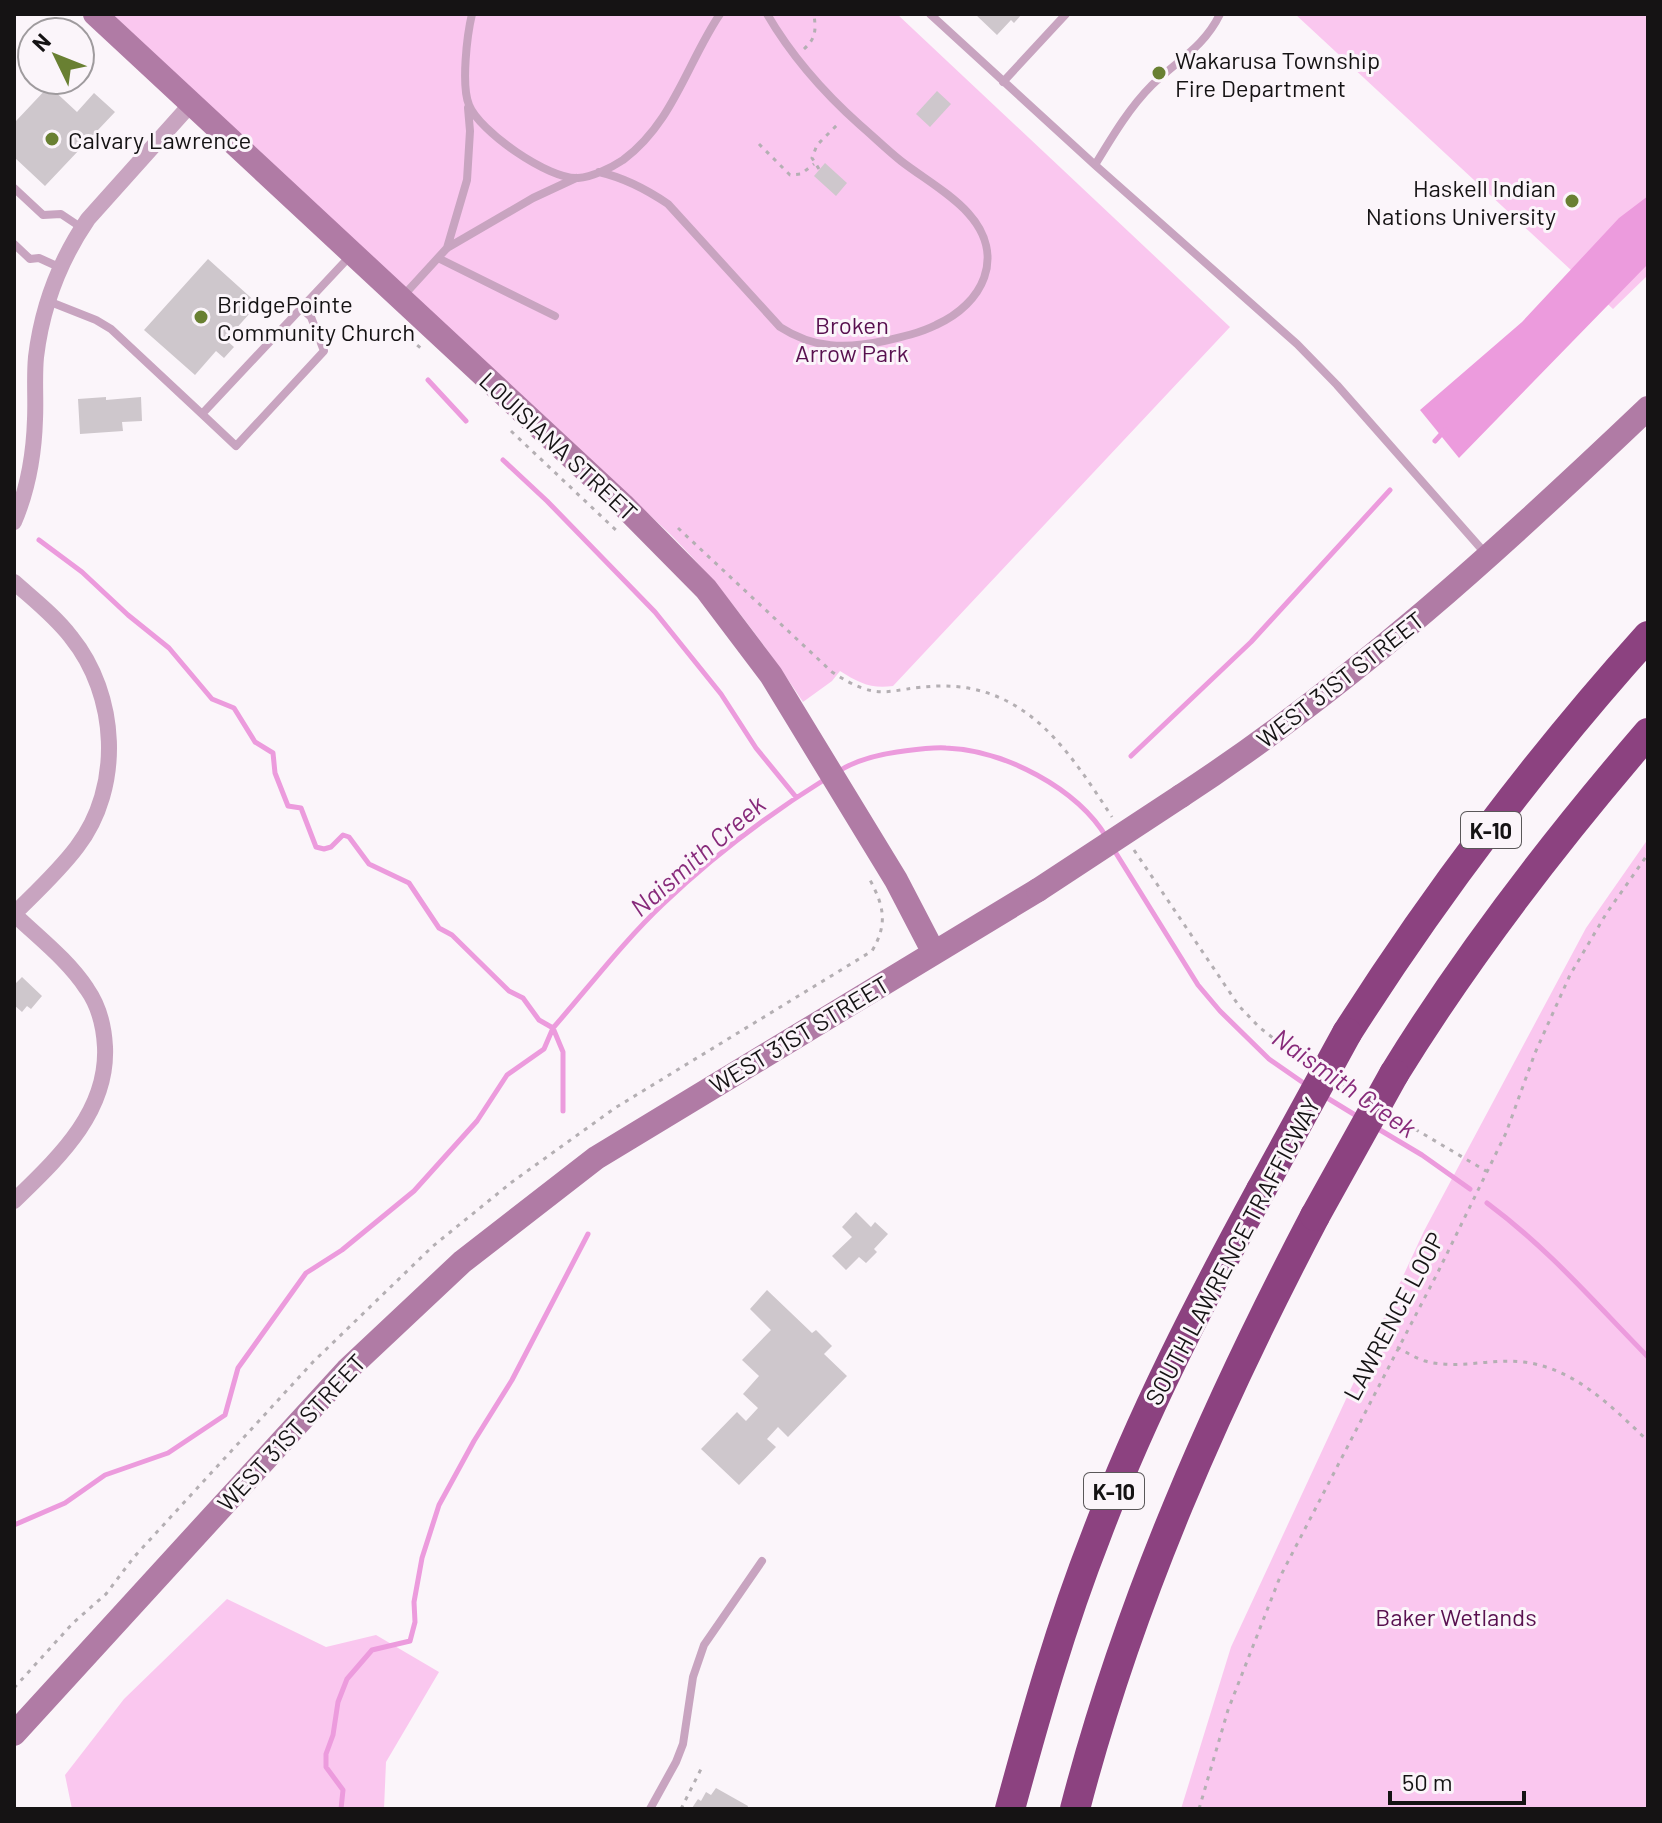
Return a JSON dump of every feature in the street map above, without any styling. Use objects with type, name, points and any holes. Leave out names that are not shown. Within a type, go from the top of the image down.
[{"type":"highway","name":"SOUTH LAWRENCE TRAFFICWAY","points":[[1010,1809],[1060,1639],[1115,1487],[1181,1343],[1261,1190],[1347,1033],[1409,941],[1494,825],[1581,714],[1648,636]]},
{"type":"highway","name":"K-10","points":[[1075,1809],[1110,1685],[1166,1532],[1249,1345],[1315,1216],[1394,1074],[1448,989],[1577,817],[1648,733]]},
{"type":"main road","name":"LOUISIANA STREET","points":[[95,14],[677,557],[752,647],[802,724],[896,880],[934,953]]},
{"type":"main road","name":"WEST 31ST STREET","points":[[14,1734],[347,1370],[462,1262],[596,1158],[1038,890],[1248,751],[1423,615],[1648,408]]},
{"type":"street","points":[[14,522],[29,479],[33,452],[36,357],[48,301],[61,268],[82,228],[108,194],[191,104]]},
{"type":"street","points":[[14,582],[59,624],[84,656],[101,693],[109,739],[108,768],[92,821],[77,847],[14,914],[74,971],[89,991],[104,1036],[105,1061],[94,1107],[82,1127],[14,1201]]},
{"type":"lane","points":[[447,248],[467,180],[470,131],[466,52],[472,14]]},
{"type":"lane","points":[[401,299],[447,248],[520,205],[576,178],[620,162],[660,125],[720,14]]},
{"type":"lane","points":[[599,172],[621,177],[668,204],[780,327],[794,336],[833,348],[866,345],[916,334],[960,311],[984,281],[988,264],[981,232],[969,214],[898,159],[848,114],[795,58],[767,14]]},
{"type":"lane","points":[[930,14],[1297,344],[1348,397],[1488,556]]},
{"type":"lane","points":[[1003,82],[1066,14]]},
{"type":"lane","points":[[1095,165],[1126,116],[1152,86],[1210,34],[1220,14]]},
{"type":"lane","points":[[468,102],[475,116],[503,142],[537,163],[576,178]]},
{"type":"lane","points":[[14,188],[43,215],[61,214],[82,228]]},
{"type":"lane","points":[[14,244],[30,259],[39,258],[61,268]]},
{"type":"lane","points":[[202,414],[353,254]]},
{"type":"lane","points":[[438,258],[555,316]]},
{"type":"lane","points":[[48,301],[111,329],[236,446],[324,351],[311,317],[301,308]]},
{"type":"lane","points":[[650,1809],[683,1744],[693,1677],[704,1645],[762,1561]]},
{"type":"path","points":[[795,58],[813,40],[816,32],[814,14]]},
{"type":"path","points":[[819,169],[812,158],[817,145],[848,114]]},
{"type":"path","points":[[759,144],[790,175],[801,174],[814,164]]},
{"type":"path","points":[[402,332],[426,352]]},
{"type":"path","points":[[501,423],[626,539]]},
{"type":"path","points":[[670,521],[832,672],[854,686],[883,693],[936,686],[958,688],[986,694],[1026,712],[1059,740],[1119,827]]},
{"type":"path","points":[[1127,839],[1239,1006],[1259,1027],[1317,1070]]},
{"type":"path","name":"LAWRENCE LOOP","points":[[1199,1809],[1228,1710],[1280,1577],[1438,1272],[1506,1133],[1542,1035],[1575,965],[1648,854]]},
{"type":"path","points":[[1343,1086],[1356,1094]]},
{"type":"path","points":[[1395,1117],[1486,1171]]},
{"type":"path","points":[[1397,1347],[1423,1360],[1445,1364],[1521,1362],[1561,1372],[1581,1383],[1648,1441]]},
{"type":"path","points":[[681,1809],[703,1765]]},
{"type":"green space","name":"Broken Arrow Park","points":[[112,14],[897,14],[1230,327],[893,686],[865,684],[840,671],[832,681],[803,702],[741,615],[670,534]]},
{"type":"green space","name":"Haskell Indian Nations University","points":[[1295,14],[1648,14],[1648,275],[1613,309]]},
{"type":"green space","name":"Baker Wetlands","points":[[1648,839],[1648,1809],[1181,1809],[1231,1647],[1424,1231],[1586,928]]},
{"type":"green space","points":[[227,1599],[326,1647],[376,1635],[439,1672],[386,1762],[384,1809],[72,1809],[65,1775],[124,1699]]},
{"type":"shaded area","points":[[1648,196],[1648,264],[1459,458],[1420,410],[1522,322],[1619,218]]},
{"type":"building","points":[[975,14],[1022,14],[1014,23],[1011,20],[997,35]]},
{"type":"building","points":[[937,91],[951,104],[930,127],[916,114]]},
{"type":"building","name":"Calvary Lawrence","points":[[96,95],[115,112],[45,186],[14,157],[14,118],[16,121],[40,96],[60,96],[77,112]]},
{"type":"building","points":[[825,163],[847,183],[836,196],[814,176]]},
{"type":"building","name":"BridgePointe Community Church","points":[[208,259],[258,304],[226,340],[234,347],[224,358],[216,351],[195,375],[144,330]]},
{"type":"building","points":[[106,397],[106,400],[141,397],[142,421],[122,422],[123,431],[80,434],[78,399]]},
{"type":"building","points":[[22,977],[42,996],[31,1009],[27,1006],[22,1012],[14,1005],[14,981],[16,983]]},
{"type":"building","points":[[856,1212],[871,1227],[875,1222],[888,1234],[866,1263],[859,1257],[846,1270],[832,1256],[852,1237],[842,1227]]},
{"type":"building","points":[[767,1290],[812,1333],[816,1330],[832,1346],[824,1354],[847,1376],[788,1437],[778,1427],[767,1439],[776,1447],[739,1485],[701,1449],[737,1412],[746,1421],[758,1408],[743,1394],[759,1376],[742,1360],[771,1330],[750,1309]]},
{"type":"building","points":[[716,1788],[748,1806],[747,1809],[692,1808],[706,1792],[711,1795]]},
{"type":"waterway","points":[[428,380],[466,421]]},
{"type":"waterway","points":[[1435,441],[1445,430]]},
{"type":"waterway","points":[[503,460],[655,612],[721,694],[756,748],[796,797]]},
{"type":"waterway","points":[[1131,756],[1251,642],[1390,490]]},
{"type":"waterway","points":[[39,540],[82,572],[169,648],[212,699],[234,708],[255,742],[273,753],[275,773],[288,806],[301,808],[316,847],[331,847],[343,835],[349,837],[369,864],[409,883],[439,928],[452,935],[509,991],[523,998],[539,1020],[553,1028],[563,1052],[563,1111]]},
{"type":"waterway","name":"Naismith Creek","points":[[839,771],[874,756],[897,752],[946,748],[968,750],[1015,764],[1058,788],[1094,820],[1107,838]]},
{"type":"waterway","name":"Naismith Creek","points":[[14,1525],[65,1503],[105,1475],[168,1453],[225,1415],[238,1368],[306,1273],[342,1250],[414,1191],[477,1121],[507,1075],[544,1049],[553,1028],[663,904],[742,837],[827,778]]},
{"type":"waterway","name":"Naismith Creek","points":[[1114,850],[1198,985],[1269,1059],[1305,1084]]},
{"type":"waterway","name":"Naismith Creek","points":[[1324,1096],[1360,1118]]},
{"type":"waterway","name":"Naismith Creek","points":[[1375,1127],[1470,1189]]},
{"type":"waterway","name":"Naismith Creek","points":[[1487,1203],[1551,1258],[1648,1357]]},
{"type":"waterway","points":[[341,1809],[343,1790],[326,1767],[326,1754],[333,1735],[338,1702],[347,1679],[372,1650],[410,1641],[422,1558],[439,1505],[512,1380],[588,1234]]},
{"type":"place","name":"Wakarusa Township Fire Department","points":[[1159,73]]},
{"type":"place","name":"Calvary Lawrence","points":[[52,139]]},
{"type":"place","name":"Haskell Indian Nations University","points":[[1572,201]]},
{"type":"place","name":"BridgePointe Community Church","points":[[201,317]]}]
